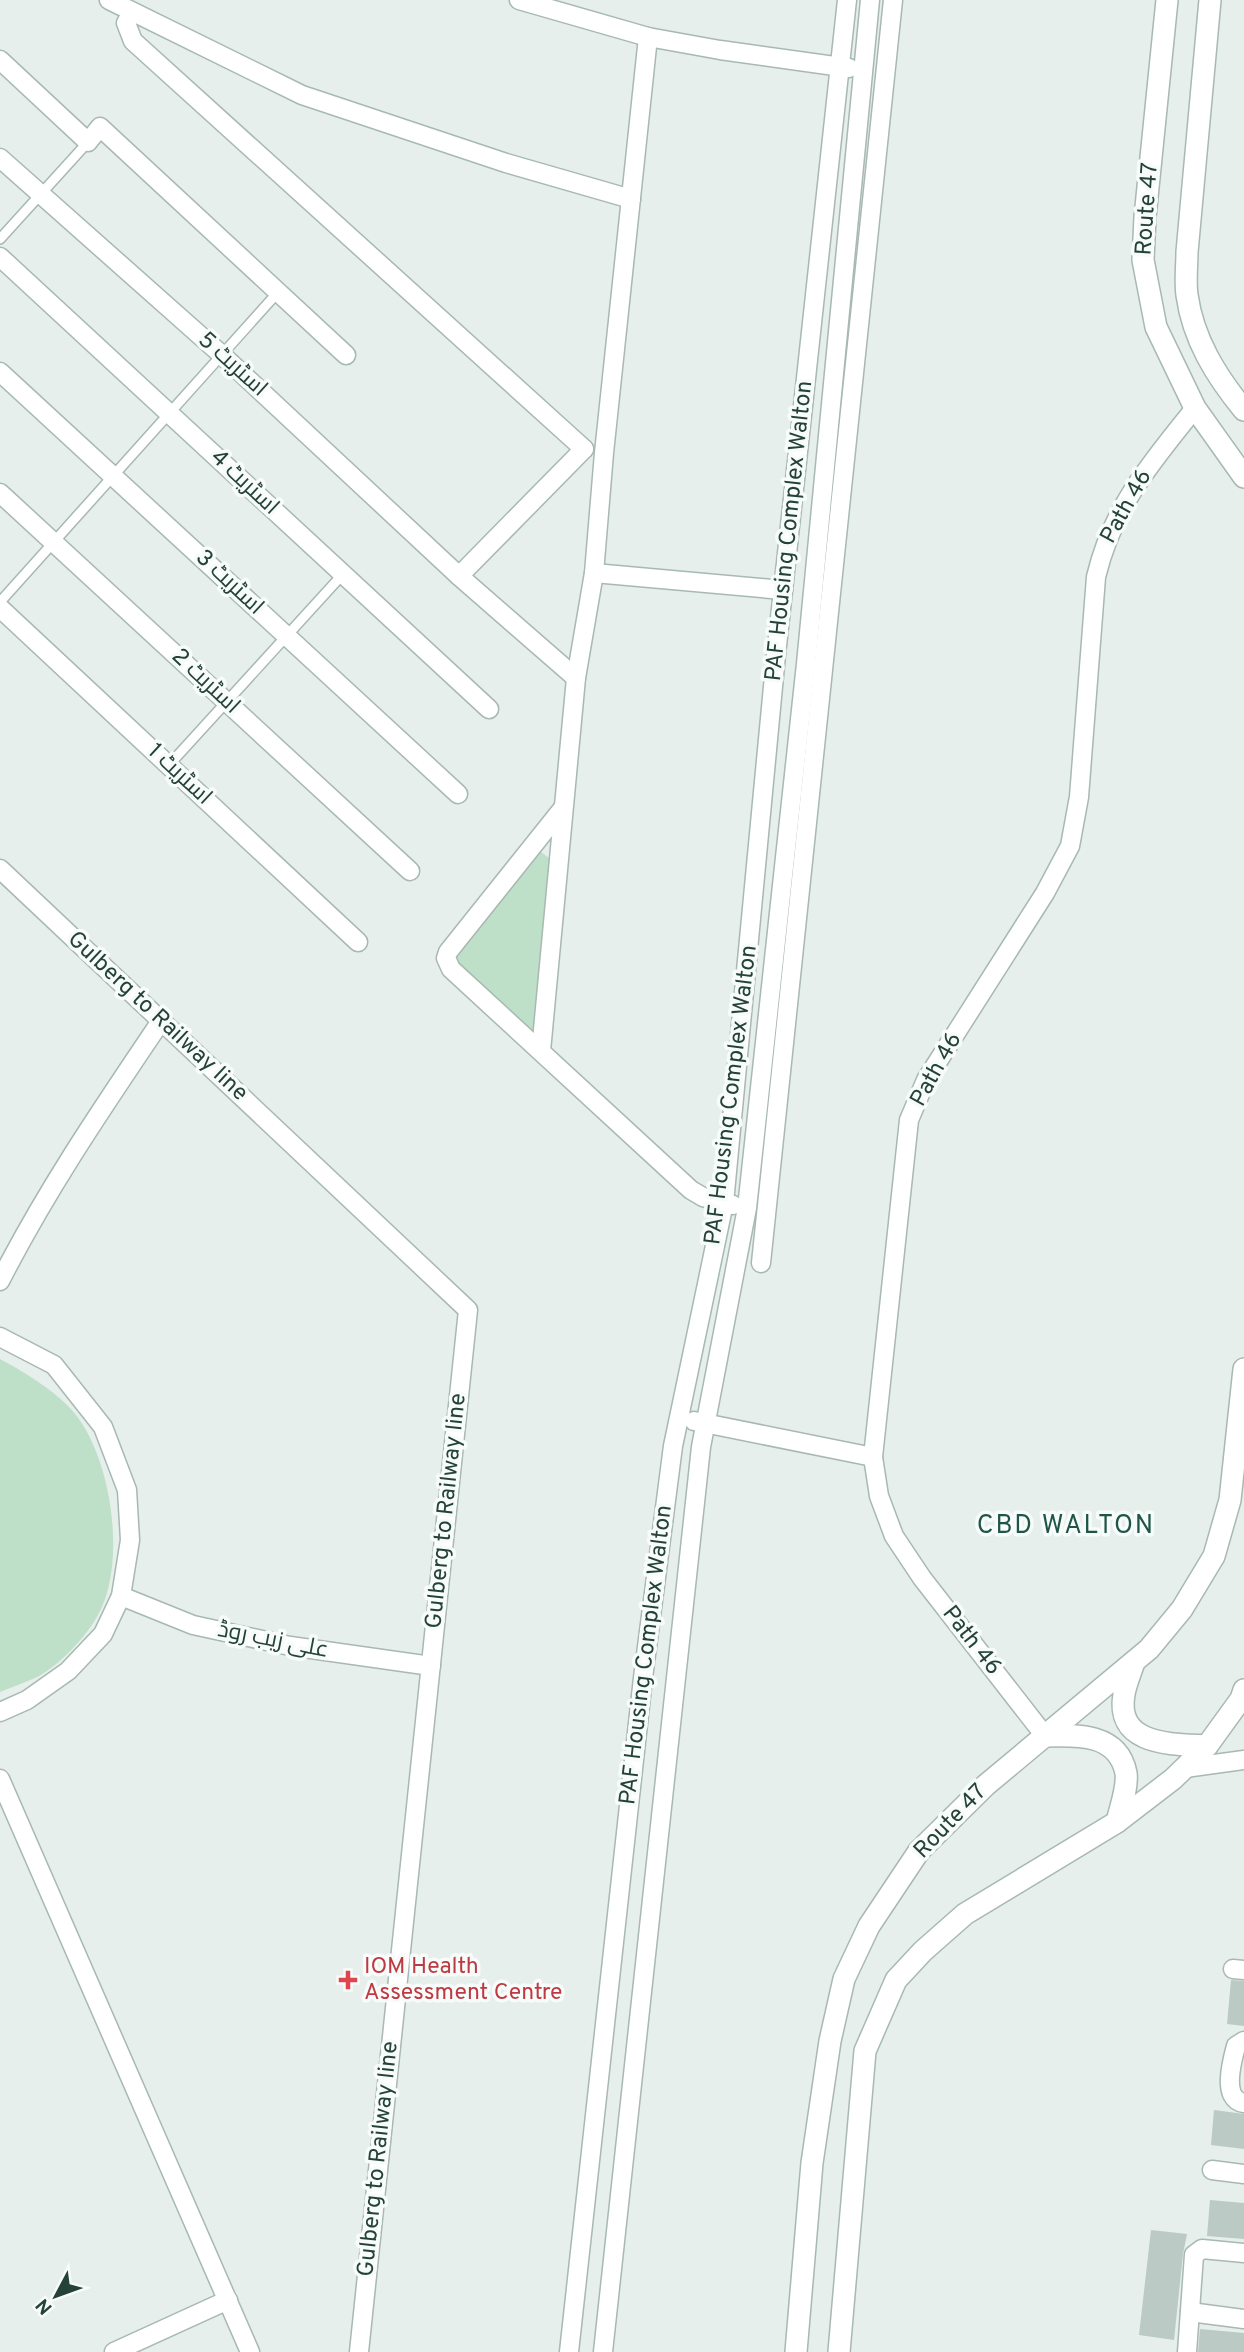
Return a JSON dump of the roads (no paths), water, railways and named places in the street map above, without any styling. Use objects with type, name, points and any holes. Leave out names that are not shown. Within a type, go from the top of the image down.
[{"type":"street","points":[[109,0],[302,95],[506,163],[631,199]]},
{"type":"street","points":[[519,0],[648,37],[720,50],[862,69]]},
{"type":"street","name":"PAF Housing Complex Walton","points":[[569,2352],[643,1678],[673,1446],[724,1203],[783,590],[847,0]]},
{"type":"street","name":"PAF Housing Complex Walton","points":[[603,2352],[701,1447],[747,1208],[806,664],[870,0]]},
{"type":"street","points":[[761,1263],[893,0]]},
{"type":"street","name":"Route 47","points":[[1167,0],[1144,217],[1143,260],[1156,327],[1195,408],[1244,477]]},
{"type":"street","name":"Route 47","points":[[1210,0],[1187,252],[1186,293],[1195,331],[1215,370],[1244,410]]},
{"type":"street","points":[[132,12],[125,23],[132,41],[584,449],[604,453]]},
{"type":"street","points":[[541,1051],[576,678],[594,573],[648,37]]},
{"type":"street","points":[[865,44],[888,49]]},
{"type":"street","points":[[0,60],[88,142],[100,127],[346,355]]},
{"type":"street","name":"اسٹریٹ 5","points":[[0,158],[222,355],[459,576],[576,678]]},
{"type":"street","name":"اسٹریٹ 4","points":[[0,257],[489,709]]},
{"type":"street","name":"اسٹریٹ 3","points":[[0,372],[458,794]]},
{"type":"street","name":"Path 46","points":[[1045,1736],[922,1578],[894,1536],[879,1496],[873,1457],[909,1120],[926,1080],[1045,893],[1070,846],[1079,797],[1096,577],[1103,547],[1119,512],[1143,473],[1195,408]]},
{"type":"street","points":[[459,576],[584,449]]},
{"type":"street","name":"اسٹریٹ 2","points":[[0,493],[410,872]]},
{"type":"street","points":[[594,573],[783,590]]},
{"type":"street","name":"اسٹریٹ 1","points":[[0,608],[358,942]]},
{"type":"street","points":[[563,808],[446,958],[451,969],[691,1190],[703,1197],[724,1203],[767,1209]]},
{"type":"street","name":"Gulberg to Railway line","points":[[0,869],[468,1310],[359,2352]]},
{"type":"street","points":[[0,1281],[30,1222],[71,1155],[161,1021]]},
{"type":"street","points":[[0,1337],[54,1365],[103,1427],[127,1490],[130,1540],[121,1596],[103,1634],[68,1671],[27,1700],[0,1712]]},
{"type":"street","name":"Route 47","points":[[796,2352],[812,2163],[830,2041],[844,1979],[869,1926],[919,1851],[986,1785],[1149,1649],[1182,1609],[1214,1556],[1230,1500],[1244,1369]]},
{"type":"street","points":[[679,1416],[706,1424],[873,1457]]},
{"type":"street","name":"علی زیب روڈ","points":[[121,1596],[193,1625],[290,1646],[431,1666]]},
{"type":"street","points":[[1134,1662],[1124,1694],[1124,1710],[1132,1730],[1146,1739],[1165,1744],[1208,1746]]},
{"type":"street","points":[[839,2352],[865,2051],[896,1980],[923,1951],[965,1914],[1117,1822],[1185,1768],[1208,1746],[1241,1699],[1244,1690]]},
{"type":"street","points":[[1045,1736],[1080,1735],[1100,1740],[1117,1752],[1126,1774],[1117,1822]]},
{"type":"street","points":[[1185,1768],[1244,1760]]},
{"type":"street","points":[[0,1779],[250,2352]]},
{"type":"street","points":[[1244,2041],[1236,2046],[1229,2071],[1232,2096],[1238,2103],[1244,2104]]},
{"type":"street","points":[[1212,2170],[1244,2174]]},
{"type":"street","points":[[1187,2352],[1194,2255],[1202,2249],[1244,2253]]},
{"type":"street","points":[[114,2352],[228,2300]]},
{"type":"street","points":[[1190,2312],[1244,2319]]},
{"type":"lane","points":[[0,239],[88,142]]},
{"type":"lane","points":[[0,602],[279,291]]},
{"type":"lane","points":[[169,765],[343,574]]},
{"type":"place","name":"IOM Health Assessment Centre","points":[[348,1980]]},
{"type":"district","name":"CBD WALTON","points":[[1066,1526]]}]
